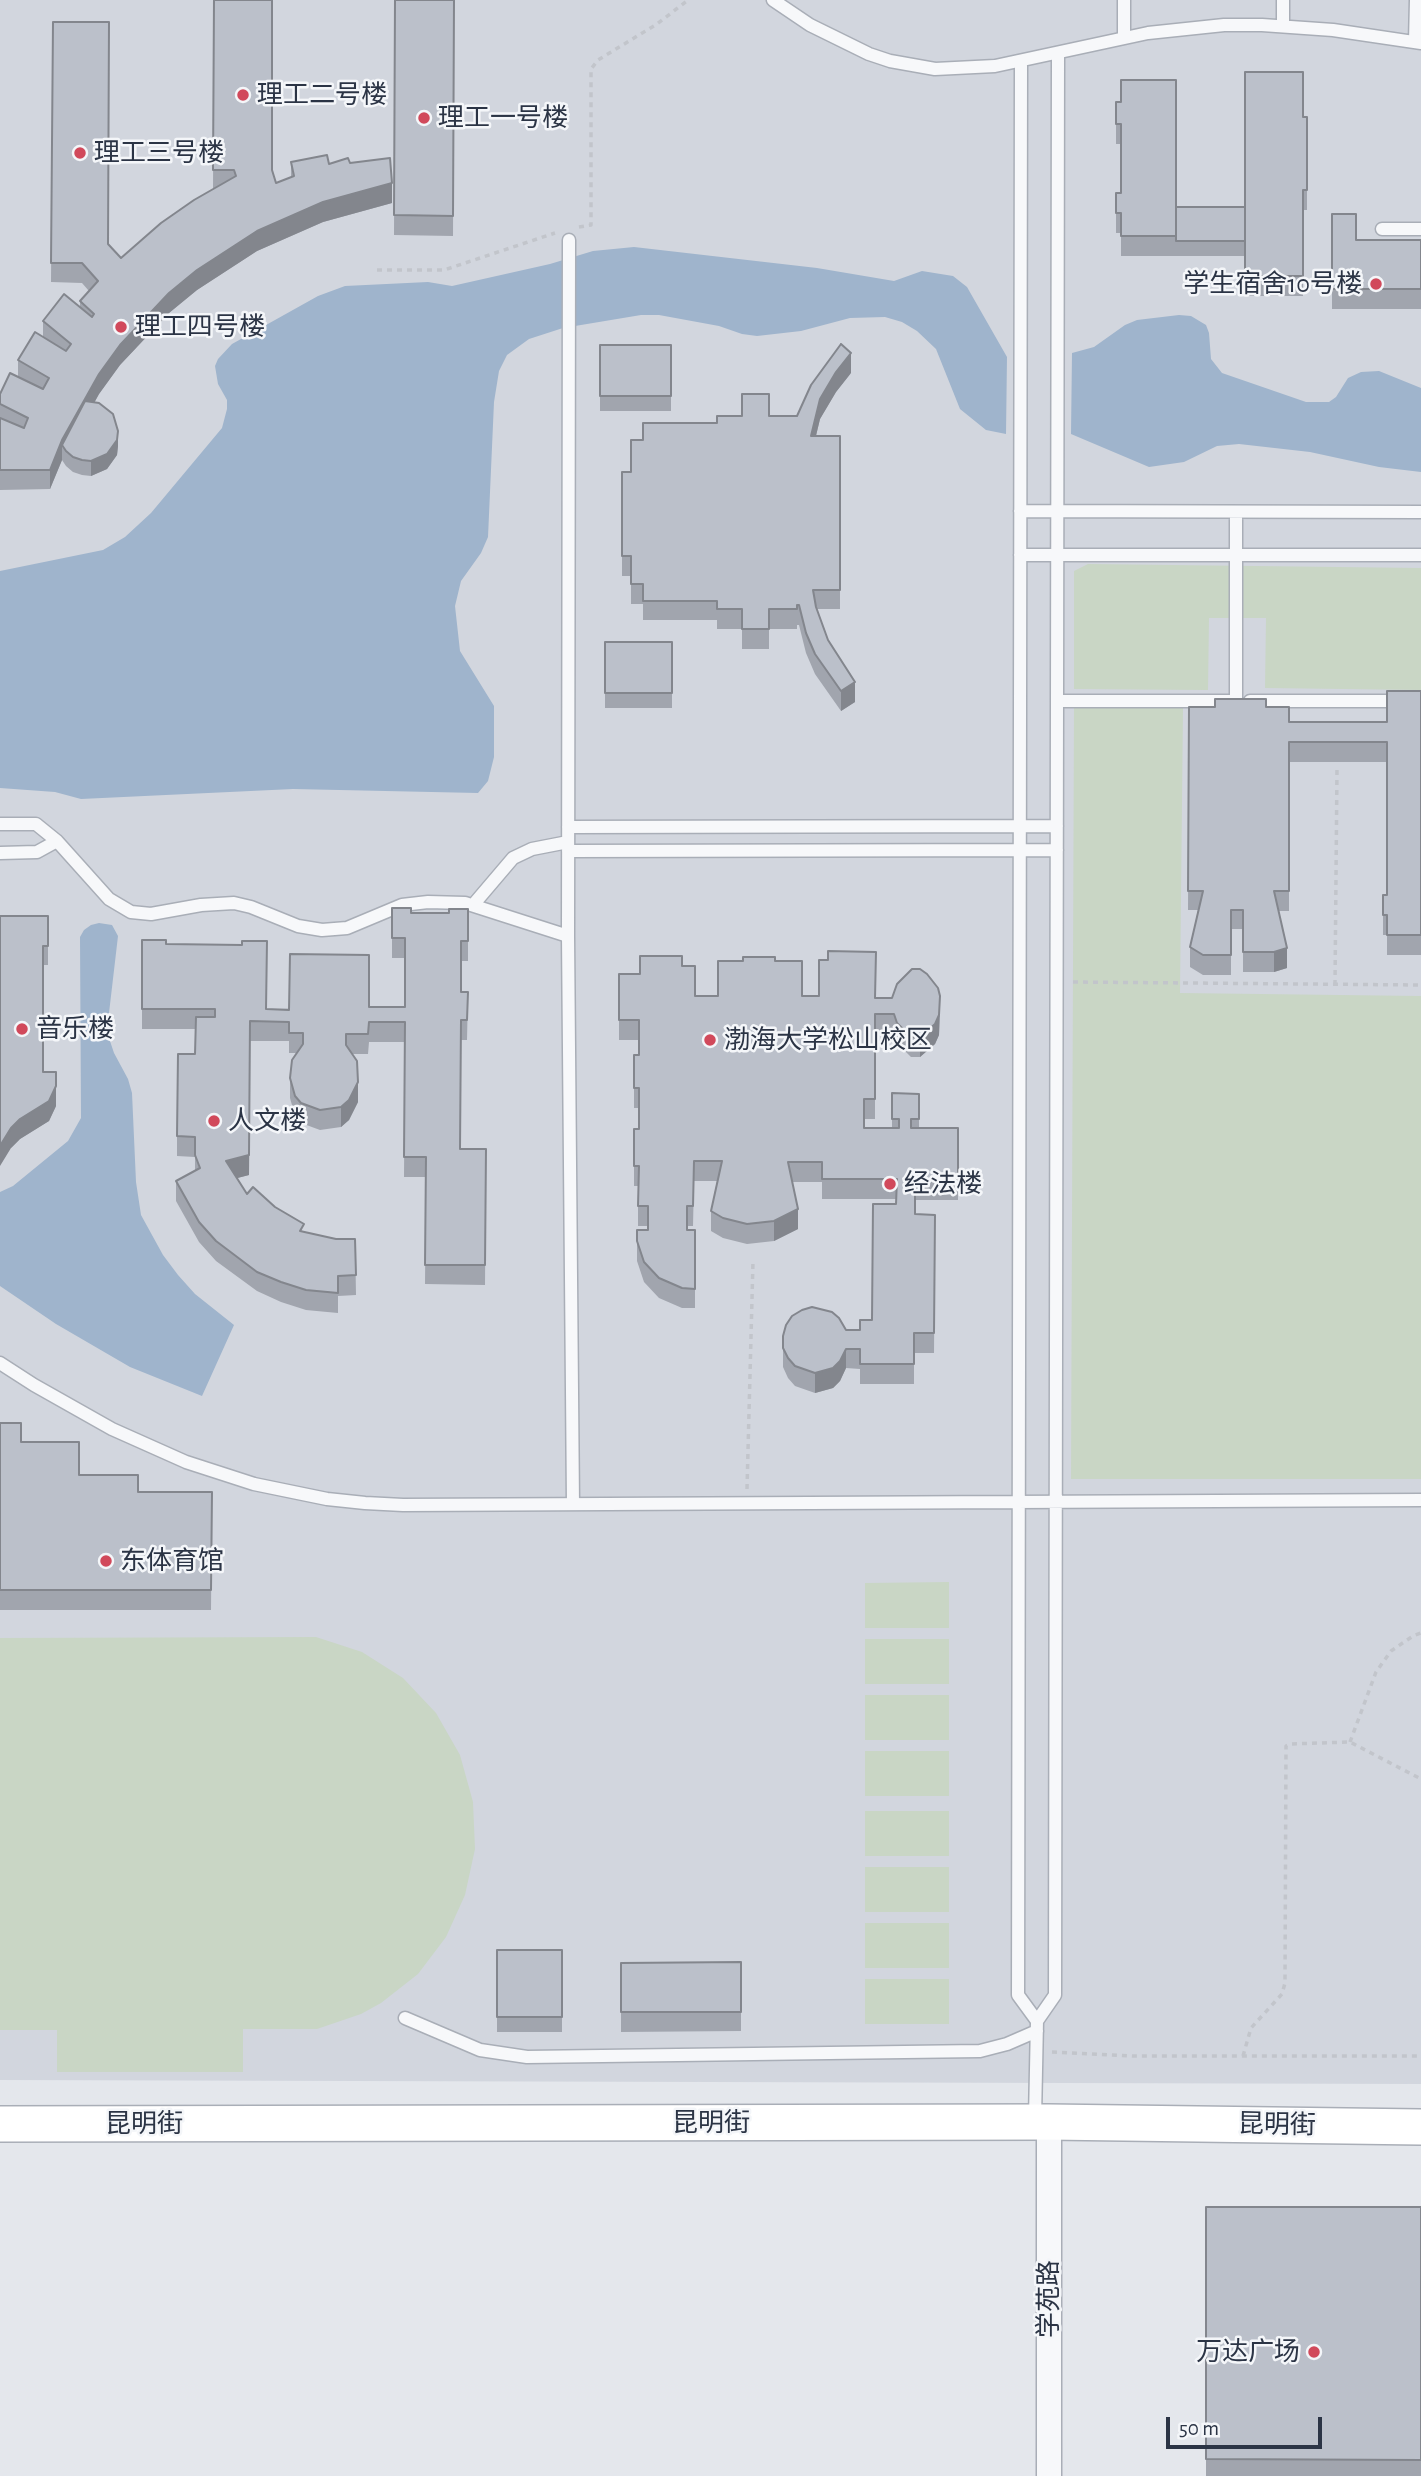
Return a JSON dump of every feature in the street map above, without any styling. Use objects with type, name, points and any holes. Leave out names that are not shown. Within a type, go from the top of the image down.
[{"type":"street","name":"昆明街","points":[[0,2124],[1042,2122],[1421,2127]]},
{"type":"street","name":"学苑路","points":[[1042,2122],[1049,2476]]},
{"type":"lane","points":[[773,0],[791,6],[839,40],[880,57],[912,66],[950,69],[1021,62],[1124,37],[1224,25],[1333,30],[1418,43],[1416,0]]},
{"type":"lane","points":[[1124,0],[1124,37]]},
{"type":"lane","points":[[1283,0],[1283,26]]},
{"type":"lane","points":[[1042,2122],[1036,2052],[1037,2026],[1055,1995],[1058,53]]},
{"type":"lane","points":[[1021,62],[1018,1995],[1037,2026]]},
{"type":"lane","points":[[1382,229],[1421,229]]},
{"type":"lane","points":[[568,234],[568,936],[573,1504]]},
{"type":"lane","points":[[1020,511],[1421,512]]},
{"type":"lane","points":[[1236,512],[1236,701]]},
{"type":"lane","points":[[1020,555],[1421,555]]},
{"type":"lane","points":[[1057,701],[1421,701]]},
{"type":"lane","points":[[0,824],[36,824],[57,841],[109,900],[119,907],[141,914],[234,903],[298,926],[322,930],[347,928],[385,910],[428,902],[473,905],[568,936]]},
{"type":"lane","points":[[568,827],[1057,826]]},
{"type":"lane","points":[[0,853],[37,852],[57,841]]},
{"type":"lane","points":[[473,905],[513,859],[532,849],[568,846],[1057,850]]},
{"type":"lane","points":[[0,1363],[72,1408],[153,1449],[197,1466],[254,1484],[327,1499],[365,1503],[403,1505],[1421,1500]]},
{"type":"lane","points":[[405,2018],[480,2050],[527,2057],[980,2051],[1007,2044],[1037,2026]]},
{"type":"path","points":[[568,234],[591,225],[591,69],[598,60],[657,24],[688,0]]},
{"type":"path","points":[[377,270],[444,270],[555,233]]},
{"type":"path","points":[[1335,985],[1337,768]]},
{"type":"path","points":[[1057,982],[1421,985]]},
{"type":"path","points":[[747,1503],[753,1261]]},
{"type":"path","points":[[1350,1742],[1376,1672],[1391,1651],[1421,1633]]},
{"type":"path","points":[[1243,2056],[1251,2028],[1282,1994],[1285,1983],[1286,1746],[1350,1742],[1421,1779]]},
{"type":"path","points":[[1036,2052],[1133,2056],[1421,2056]]},
{"type":"shaded area","name":"渤海大学松山校区","points":[[0,0],[1421,0],[1421,2084],[0,2080]]},
{"type":"green space","points":[[1088,564],[1421,568],[1421,690],[1265,688],[1266,618],[1209,618],[1208,690],[1074,689],[1074,571]]},
{"type":"green space","points":[[1074,707],[1183,708],[1180,993],[1421,996],[1421,1479],[1071,1479]]},
{"type":"green space","points":[[949,1582],[949,1628],[865,1628],[865,1583]]},
{"type":"green space","points":[[316,1637],[362,1652],[403,1678],[436,1713],[460,1755],[473,1802],[475,1849],[465,1895],[446,1937],[418,1974],[381,2003],[361,2014],[317,2029],[243,2029],[243,2072],[57,2072],[57,2030],[0,2030],[0,1638]]},
{"type":"green space","points":[[865,1639],[949,1639],[949,1684],[865,1684]]},
{"type":"green space","points":[[865,1695],[949,1695],[949,1740],[865,1740]]},
{"type":"green space","points":[[865,1751],[949,1751],[949,1796],[865,1796]]},
{"type":"green space","points":[[865,1811],[949,1811],[949,1856],[865,1856]]},
{"type":"green space","points":[[865,1867],[949,1867],[949,1912],[865,1912]]},
{"type":"green space","points":[[865,1923],[949,1923],[949,1968],[865,1968]]},
{"type":"green space","points":[[865,1979],[949,1979],[949,2024],[865,2024]]},
{"type":"water","points":[[634,247],[817,268],[894,281],[922,271],[953,276],[967,287],[1007,357],[1006,434],[986,430],[960,409],[936,349],[917,331],[902,322],[885,317],[850,318],[801,331],[757,336],[659,315],[641,315],[563,328],[529,339],[507,355],[499,371],[494,402],[488,537],[481,553],[461,581],[455,606],[460,651],[494,706],[494,757],[488,781],[478,793],[293,789],[81,799],[55,792],[0,788],[0,571],[103,550],[125,537],[151,513],[222,428],[227,400],[218,384],[215,366],[232,344],[318,296],[345,286],[428,282],[452,286],[550,264],[593,251]]},
{"type":"water","points":[[1191,316],[1206,325],[1211,359],[1222,373],[1306,402],[1329,402],[1336,397],[1348,378],[1361,372],[1379,371],[1421,388],[1421,472],[1379,467],[1310,452],[1239,444],[1217,446],[1184,462],[1149,467],[1071,434],[1072,353],[1094,347],[1125,325],[1137,320]]},
{"type":"water","points":[[99,923],[112,925],[118,936],[109,1013],[110,1041],[132,1093],[136,1182],[141,1215],[163,1255],[178,1275],[195,1294],[234,1325],[202,1396],[130,1367],[56,1324],[0,1286],[0,1192],[13,1186],[68,1141],[81,1118],[80,937],[84,930]]},
{"type":"building","points":[[214,0],[272,0],[272,170],[276,183],[294,176],[291,162],[327,155],[329,164],[348,158],[350,163],[390,158],[392,183],[323,202],[257,231],[197,270],[169,293],[120,345],[99,374],[62,440],[50,470],[0,470],[0,418],[24,428],[28,418],[0,404],[0,394],[10,373],[43,389],[49,378],[18,360],[35,332],[66,351],[71,344],[43,321],[64,294],[92,317],[94,314],[80,301],[98,281],[82,263],[51,263],[53,22],[109,22],[108,244],[121,258],[161,223],[236,176],[234,170],[213,170]]},
{"type":"building","name":"理工一号楼","points":[[395,0],[454,0],[453,216],[394,215]]},
{"type":"building","points":[[1245,72],[1303,72],[1303,117],[1307,117],[1307,190],[1303,190],[1303,276],[1245,276]]},
{"type":"building","points":[[1121,80],[1176,80],[1176,236],[1121,236],[1121,213],[1116,213],[1116,193],[1121,193],[1121,124],[1116,124],[1116,102],[1121,102]]},
{"type":"building","points":[[1176,207],[1245,207],[1245,241],[1176,241]]},
{"type":"building","name":"学生宿舍10号楼","points":[[1332,214],[1356,214],[1356,240],[1421,240],[1421,289],[1332,289]]},
{"type":"building","points":[[841,344],[851,353],[820,399],[811,436],[840,436],[840,590],[813,590],[828,640],[855,682],[841,691],[815,654],[799,605],[797,609],[769,609],[769,629],[742,629],[742,609],[717,609],[717,601],[643,601],[643,584],[631,584],[631,556],[622,556],[622,472],[631,472],[631,440],[643,440],[643,423],[717,423],[717,416],[742,416],[742,394],[769,394],[769,416],[797,416],[811,385]]},
{"type":"building","points":[[600,345],[671,345],[671,396],[600,396]]},
{"type":"building","points":[[85,401],[99,403],[113,414],[118,431],[117,440],[107,454],[91,461],[73,457],[62,445]]},
{"type":"building","points":[[605,642],[672,642],[672,693],[605,693]]},
{"type":"building","points":[[1387,691],[1421,691],[1421,935],[1387,935],[1387,915],[1383,915],[1383,895],[1387,895],[1387,742],[1289,742],[1289,891],[1274,891],[1287,948],[1274,952],[1243,952],[1243,910],[1231,910],[1231,955],[1203,955],[1190,947],[1203,891],[1188,891],[1189,707],[1215,707],[1215,699],[1266,699],[1266,707],[1289,707],[1289,722],[1387,722]]},
{"type":"building","name":"人文楼","points":[[392,908],[411,908],[411,913],[449,913],[449,909],[468,909],[468,941],[461,941],[461,992],[468,992],[467,1020],[461,1020],[460,1149],[486,1149],[485,1265],[425,1265],[426,1157],[404,1157],[405,1022],[369,1022],[368,1034],[346,1034],[346,1045],[357,1061],[358,1082],[349,1100],[341,1107],[320,1110],[301,1103],[295,1096],[290,1078],[292,1060],[303,1044],[303,1033],[289,1033],[289,1022],[250,1021],[249,1155],[226,1161],[247,1194],[253,1187],[275,1207],[304,1224],[300,1231],[336,1239],[355,1239],[356,1275],[338,1276],[338,1293],[306,1290],[257,1272],[216,1241],[199,1222],[176,1181],[200,1168],[195,1155],[195,1137],[177,1136],[178,1054],[195,1054],[196,1017],[215,1017],[215,1009],[142,1009],[142,940],[166,940],[166,944],[242,945],[242,941],[267,941],[266,1009],[289,1010],[290,954],[369,955],[369,1007],[405,1007],[405,938],[392,938]]},
{"type":"building","name":"音乐楼","points":[[0,916],[48,916],[48,946],[43,946],[43,1072],[56,1072],[56,1086],[49,1101],[20,1119],[0,1146]]},
{"type":"building","name":"经法楼","points":[[828,951],[876,952],[875,998],[892,998],[897,984],[912,969],[920,969],[927,974],[938,988],[939,1015],[935,1024],[920,1037],[911,1037],[897,1023],[894,1014],[875,1014],[875,1099],[864,1099],[864,1128],[899,1128],[899,1119],[892,1119],[892,1093],[919,1094],[919,1119],[911,1119],[911,1128],[958,1128],[958,1180],[915,1180],[915,1214],[935,1215],[934,1333],[914,1333],[914,1364],[860,1364],[860,1349],[846,1349],[833,1368],[815,1373],[795,1366],[788,1358],[783,1348],[786,1325],[792,1316],[812,1307],[832,1312],[846,1330],[860,1330],[860,1320],[872,1320],[873,1204],[896,1204],[897,1179],[822,1179],[822,1162],[788,1162],[798,1209],[774,1221],[747,1224],[723,1218],[711,1211],[722,1161],[694,1161],[693,1206],[687,1206],[687,1230],[695,1230],[695,1289],[682,1288],[659,1278],[644,1262],[637,1241],[637,1230],[648,1230],[648,1206],[638,1206],[639,1166],[634,1166],[634,1129],[639,1129],[639,1088],[634,1088],[634,1055],[639,1055],[639,1020],[619,1020],[619,974],[640,974],[640,956],[682,956],[682,966],[695,966],[695,996],[718,996],[718,961],[743,961],[743,957],[775,957],[775,961],[802,961],[802,996],[819,996],[819,960],[828,960]]},
{"type":"building","name":"东体育馆","points":[[0,1423],[21,1423],[21,1442],[79,1442],[79,1475],[138,1475],[138,1492],[212,1492],[211,1590],[0,1590]]},
{"type":"building","points":[[497,1950],[562,1950],[562,2017],[497,2017]]},
{"type":"building","points":[[741,1962],[741,2012],[621,2012],[621,1963]]},
{"type":"building","name":"万达广场","points":[[1206,2207],[1421,2207],[1421,2460],[1206,2459]]},
{"type":"place","name":"理工二号楼","points":[[243,95]]},
{"type":"place","name":"理工一号楼","points":[[424,118]]},
{"type":"place","name":"理工三号楼","points":[[80,153]]},
{"type":"place","name":"学生宿舍10号楼","points":[[1376,284]]},
{"type":"place","name":"理工四号楼","points":[[121,327]]},
{"type":"place","name":"音乐楼","points":[[22,1029]]},
{"type":"place","name":"渤海大学松山校区","points":[[710,1040]]},
{"type":"place","name":"人文楼","points":[[214,1121]]},
{"type":"place","name":"经法楼","points":[[890,1184]]},
{"type":"place","name":"东体育馆","points":[[106,1561]]},
{"type":"place","name":"万达广场","points":[[1314,2352]]}]
